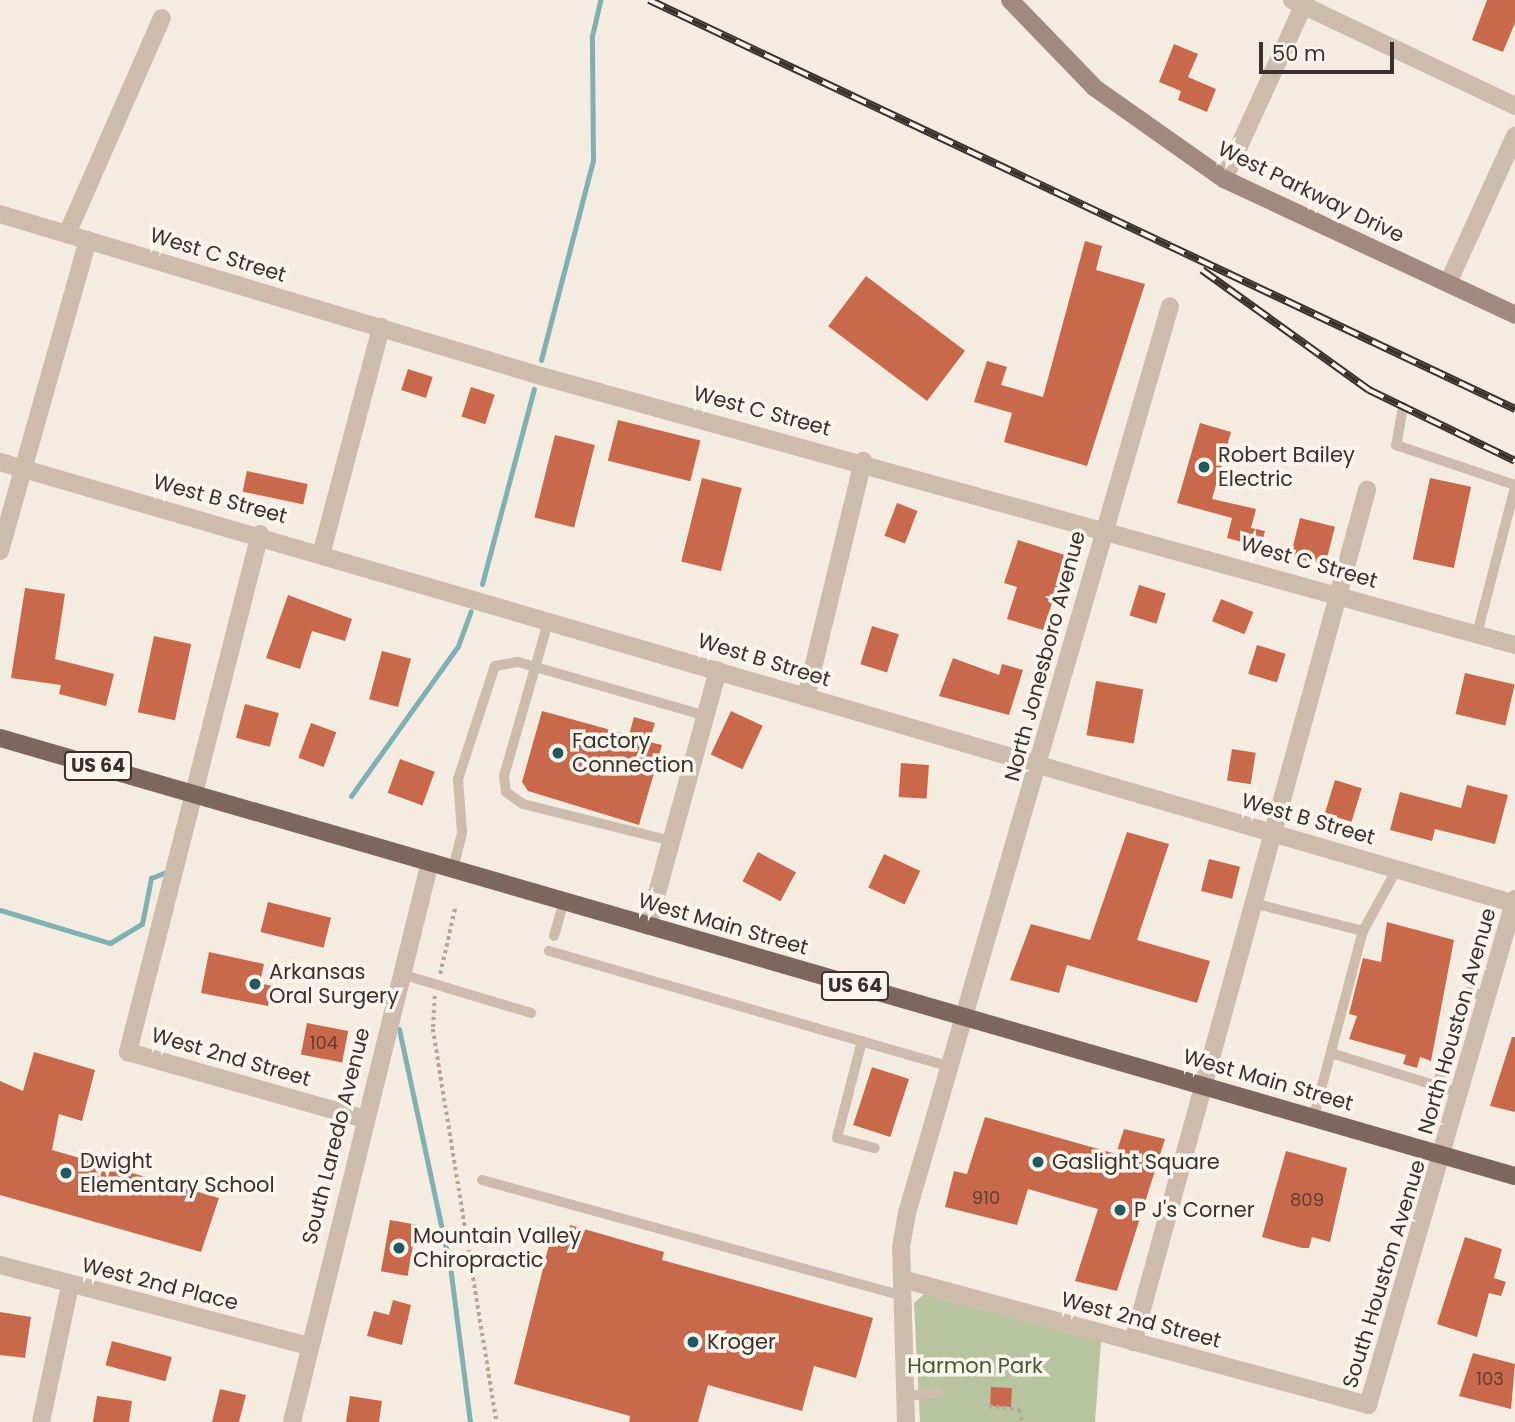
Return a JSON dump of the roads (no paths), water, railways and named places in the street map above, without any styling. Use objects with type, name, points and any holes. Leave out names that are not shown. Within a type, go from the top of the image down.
[{"type":"main road","name":"West Parkway Drive","points":[[1010,0],[1095,88],[1224,179],[1515,315]]},
{"type":"main road","name":"West Main Street","points":[[0,738],[1515,1176]]},
{"type":"street","points":[[1224,179],[1300,2],[1515,106]]},
{"type":"street","points":[[67,234],[162,18]]},
{"type":"street","points":[[1448,283],[1515,136]]},
{"type":"street","name":"West C Street","points":[[0,214],[380,327],[1338,593],[1515,645]]},
{"type":"street","points":[[0,551],[88,240]]},
{"type":"street","name":"North Jonesboro Avenue","points":[[906,1422],[902,1287],[907,1213],[966,1019],[1104,528],[1170,306]]},
{"type":"street","points":[[322,551],[380,327]]},
{"type":"street","points":[[806,697],[863,461]]},
{"type":"street","name":"West B Street","points":[[0,462],[322,551],[1039,766],[1515,902]]},
{"type":"street","points":[[1133,1342],[1367,490]]},
{"type":"street","points":[[195,795],[260,534]]},
{"type":"street","points":[[648,926],[718,670]]},
{"type":"street","name":"West 2nd Street","points":[[195,795],[128,1052],[362,1118]]},
{"type":"street","name":"South Laredo Avenue","points":[[292,1422],[362,1118],[430,862]]},
{"type":"street","name":"North Houston Avenue","points":[[1443,1155],[1515,902]]},
{"type":"street","name":"South Houston Avenue","points":[[1368,1405],[1443,1155]]},
{"type":"street","name":"West 2nd Place","points":[[0,1265],[309,1346]]},
{"type":"street","points":[[41,1422],[70,1285]]},
{"type":"street","name":"West 2nd Street","points":[[902,1287],[1133,1342],[1368,1405]]},
{"type":"lane","points":[[1402,407],[1396,445],[1515,486],[1477,634]]},
{"type":"lane","points":[[549,620],[504,776],[506,792],[523,804],[671,841]]},
{"type":"lane","points":[[453,869],[462,832],[458,779],[488,674],[505,662],[536,666],[706,716]]},
{"type":"lane","points":[[1314,1116],[1363,932],[1397,869]]},
{"type":"lane","points":[[554,936],[564,901]]},
{"type":"lane","points":[[1253,903],[1363,932]]},
{"type":"lane","points":[[549,951],[951,1067]]},
{"type":"lane","points":[[401,974],[531,1013]]},
{"type":"lane","points":[[1437,1086],[1463,998],[1467,992],[1488,996]]},
{"type":"lane","points":[[862,1041],[837,1138],[875,1148]]},
{"type":"lane","points":[[1331,1053],[1460,1093]]},
{"type":"lane","points":[[482,1180],[902,1287]]},
{"type":"lane","points":[[905,1396],[939,1393]]},
{"type":"waterway","points":[[541,360],[593,161],[592,36],[600,0]]},
{"type":"waterway","points":[[482,584],[534,389]]},
{"type":"waterway","points":[[351,796],[458,646],[471,611]]},
{"type":"waterway","points":[[0,910],[110,943],[142,924],[151,878],[167,872]]},
{"type":"waterway","points":[[399,1029],[450,1266],[470,1422]]},
{"type":"railway","points":[[649,0],[1515,409]]},
{"type":"railway","points":[[1202,270],[1369,390],[1515,461]]},
{"type":"place","name":"Robert Bailey Electric","points":[[1204,467]]},
{"type":"place","name":"Factory Connection","points":[[558,753]]},
{"type":"place","name":"Arkansas Oral Surgery","points":[[255,984]]},
{"type":"place","name":"Gaslight Square","points":[[1038,1162]]},
{"type":"place","name":"Dwight Elementary School","points":[[66,1173]]},
{"type":"place","name":"P J's Corner","points":[[1120,1210]]},
{"type":"place","name":"Mountain Valley Chiropractic","points":[[399,1248]]},
{"type":"place","name":"Kroger","points":[[693,1342]]},
{"type":"park label","name":"Harmon Park","points":[[975,1366]]}]
